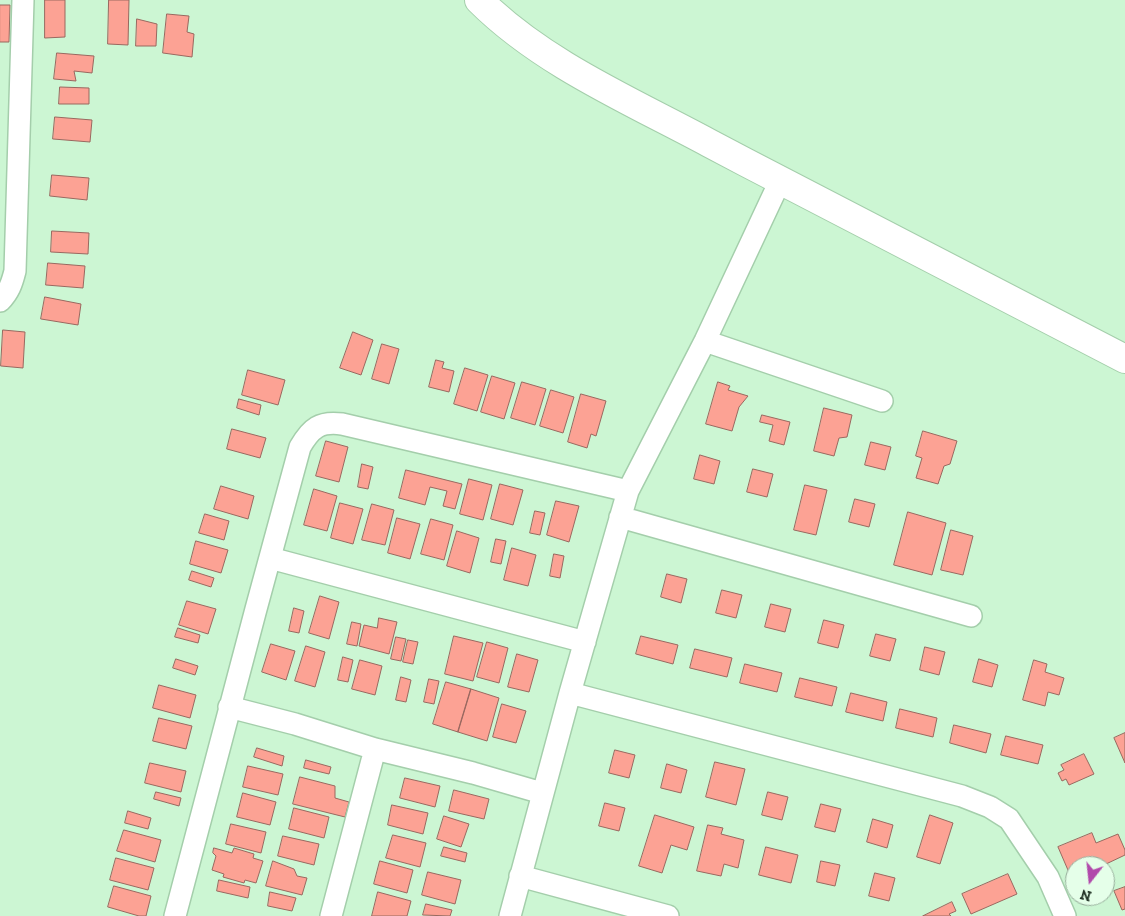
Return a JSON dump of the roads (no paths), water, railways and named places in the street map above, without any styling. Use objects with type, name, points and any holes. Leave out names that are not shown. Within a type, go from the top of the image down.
[{"type":"street","points":[[0,301],[11,286],[15,271],[23,0]]},
{"type":"street","points":[[479,0],[530,44],[576,72],[780,180],[1125,358]]},
{"type":"street","points":[[510,916],[570,693],[628,492],[705,341],[780,180]]},
{"type":"street","points":[[705,341],[882,401]]},
{"type":"street","points":[[175,916],[229,707],[300,447],[307,435],[316,427],[331,423],[342,424],[628,492]]},
{"type":"street","points":[[620,517],[971,616]]},
{"type":"street","points":[[270,558],[585,642]]},
{"type":"street","points":[[570,693],[962,796],[990,807],[1008,819],[1030,848],[1048,877],[1065,916]]},
{"type":"street","points":[[229,707],[295,724],[375,749],[473,773],[542,794]]},
{"type":"street","points":[[331,916],[375,749]]},
{"type":"street","points":[[520,876],[668,916]]}]
